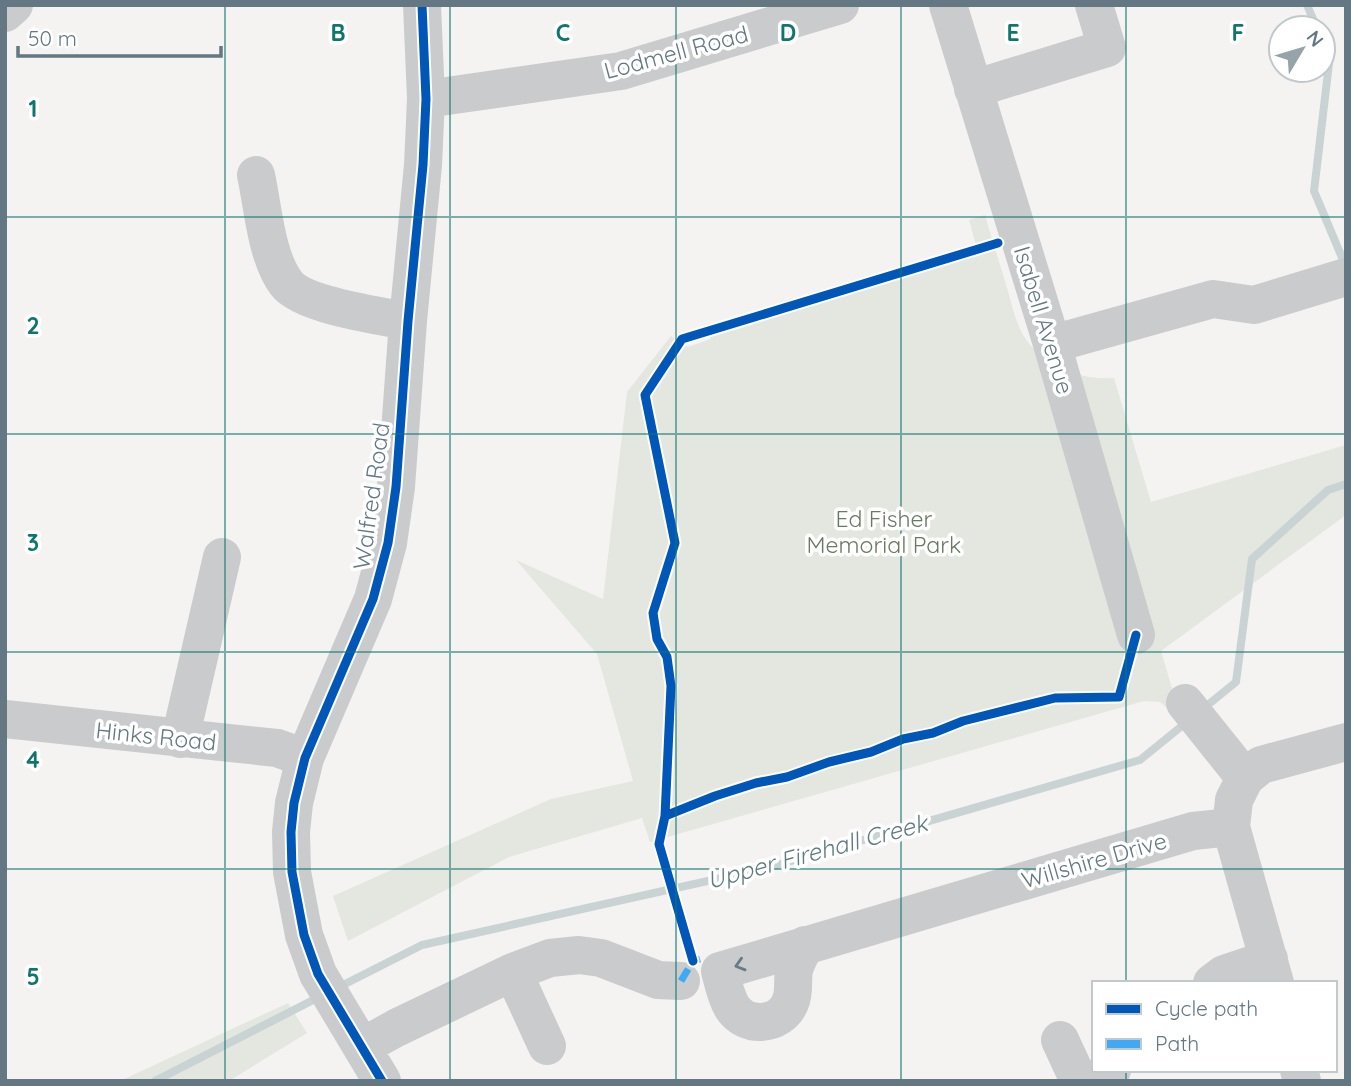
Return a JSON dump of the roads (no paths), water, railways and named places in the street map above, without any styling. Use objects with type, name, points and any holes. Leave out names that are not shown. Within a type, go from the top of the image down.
[{"type":"street","points":[[5,13],[14,5]]},
{"type":"street","name":"Walfred Road","points":[[382,1081],[318,974],[304,935],[292,872],[291,832],[294,803],[305,758],[373,599],[386,553],[396,487],[423,165],[426,99],[422,5]]},
{"type":"street","name":"Lodmell Road","points":[[426,99],[621,71],[841,5]]},
{"type":"street","name":"Isabell Avenue","points":[[948,5],[1052,344],[1136,635]]},
{"type":"street","points":[[974,89],[1107,48],[1094,5]]},
{"type":"street","points":[[256,175],[273,259],[287,285],[312,300],[408,321]]},
{"type":"street","points":[[1052,344],[1213,299],[1254,305],[1346,276]]},
{"type":"street","points":[[180,739],[222,557]]},
{"type":"street","points":[[1185,703],[1245,779]]},
{"type":"street","name":"Hinks Road","points":[[5,719],[277,748],[305,758]]},
{"type":"street","points":[[1215,981],[1224,974],[1272,971],[1231,827],[1234,800],[1245,779],[1261,765],[1346,742]]},
{"type":"street","name":"Willshire Drive","points":[[805,945],[1193,831],[1231,827]]},
{"type":"street","points":[[362,1047],[513,972],[551,958],[579,955],[601,958],[658,980],[681,981]]},
{"type":"street","points":[[513,972],[547,1046]]},
{"type":"street","points":[[1060,1040],[1079,1081]]},
{"type":"street","points":[[1091,1081],[1108,1072]]},
{"type":"waterway","name":"Upper Firehall Creek","points":[[1307,5],[1311,14]]},
{"type":"waterway","name":"Upper Firehall Creek","points":[[1327,84],[1314,191],[1346,267]]},
{"type":"waterway","name":"Upper Firehall Creek","points":[[1204,708],[1236,682],[1252,559],[1328,490],[1346,484]]},
{"type":"waterway","name":"Upper Firehall Creek","points":[[339,987],[422,945],[770,867],[1140,760],[1188,721]]},
{"type":"waterway","name":"Upper Firehall Creek","points":[[155,1081],[321,996]]},
{"type":"park label","name":"Ed Fisher Memorial Park","points":[[884,531]]}]
